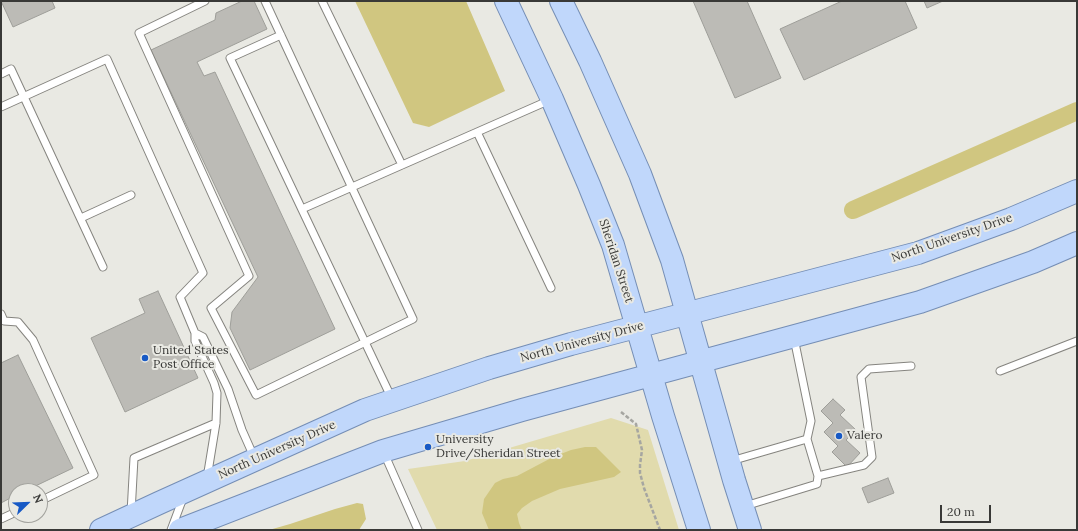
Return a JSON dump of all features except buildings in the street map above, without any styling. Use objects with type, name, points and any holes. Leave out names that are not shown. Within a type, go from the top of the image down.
[{"type":"main road","name":"Sheridan Street","points":[[506,1],[552,99],[613,245],[699,530]]},
{"type":"main road","points":[[561,1],[593,68],[640,174],[672,260],[729,462],[750,530]]},
{"type":"main road","name":"North University Drive","points":[[101,530],[365,410],[489,368],[637,326],[918,253],[1011,219],[1077,191]]},
{"type":"main road","points":[[180,530],[383,451],[522,410],[920,302],[1020,267],[1077,243]]},
{"type":"lane","points":[[205,1],[139,33],[249,276],[211,308],[256,395],[413,319],[265,1]]},
{"type":"lane","points":[[322,1],[402,165]]},
{"type":"lane","points":[[281,35],[230,58],[393,401]]},
{"type":"lane","points":[[1,107],[107,59],[203,273],[180,297],[195,332],[195,341],[217,393],[216,423],[207,481]]},
{"type":"lane","points":[[1,74],[11,69],[103,267]]},
{"type":"lane","points":[[302,209],[552,99]]},
{"type":"lane","points":[[477,132],[551,288]]},
{"type":"lane","points":[[81,218],[131,195]]},
{"type":"lane","points":[[1,314],[4,321],[18,322],[33,340],[94,475],[48,497]]},
{"type":"lane","points":[[195,332],[203,337],[228,389],[242,430],[255,460]]},
{"type":"lane","points":[[742,507],[817,484],[818,476],[807,439],[811,421],[794,336]]},
{"type":"lane","points":[[1000,371],[1077,341]]},
{"type":"lane","points":[[818,476],[864,466],[872,457],[861,377],[869,369],[911,366]]},
{"type":"lane","points":[[130,516],[134,458],[216,423]]},
{"type":"lane","points":[[729,462],[807,439]]},
{"type":"lane","points":[[383,451],[418,530]]},
{"type":"lane","points":[[171,530],[176,512],[186,491]]},
{"type":"path","points":[[621,412],[636,424],[642,450],[640,473],[660,530]]},
{"type":"shaded area","points":[[355,1],[466,1],[505,91],[429,127],[413,123]]},
{"type":"shaded area","points":[[611,418],[648,430],[679,530],[437,530],[408,469],[465,461]]},
{"type":"shaded area","points":[[585,447],[596,447],[621,472],[614,477],[560,489],[532,501],[522,508],[517,514],[522,530],[489,530],[482,513],[484,499],[495,483],[503,479],[517,476],[553,457],[571,450]]},
{"type":"shaded area","points":[[357,503],[363,504],[366,519],[359,530],[269,530],[335,509]]},
{"type":"waterway","points":[[853,210],[1077,111]]},
{"type":"place","name":"United States Post Office","points":[[145,358]]},
{"type":"place","name":"Valero","points":[[839,436]]},
{"type":"place","name":"University Drive/Sheridan Street","points":[[428,447]]}]
